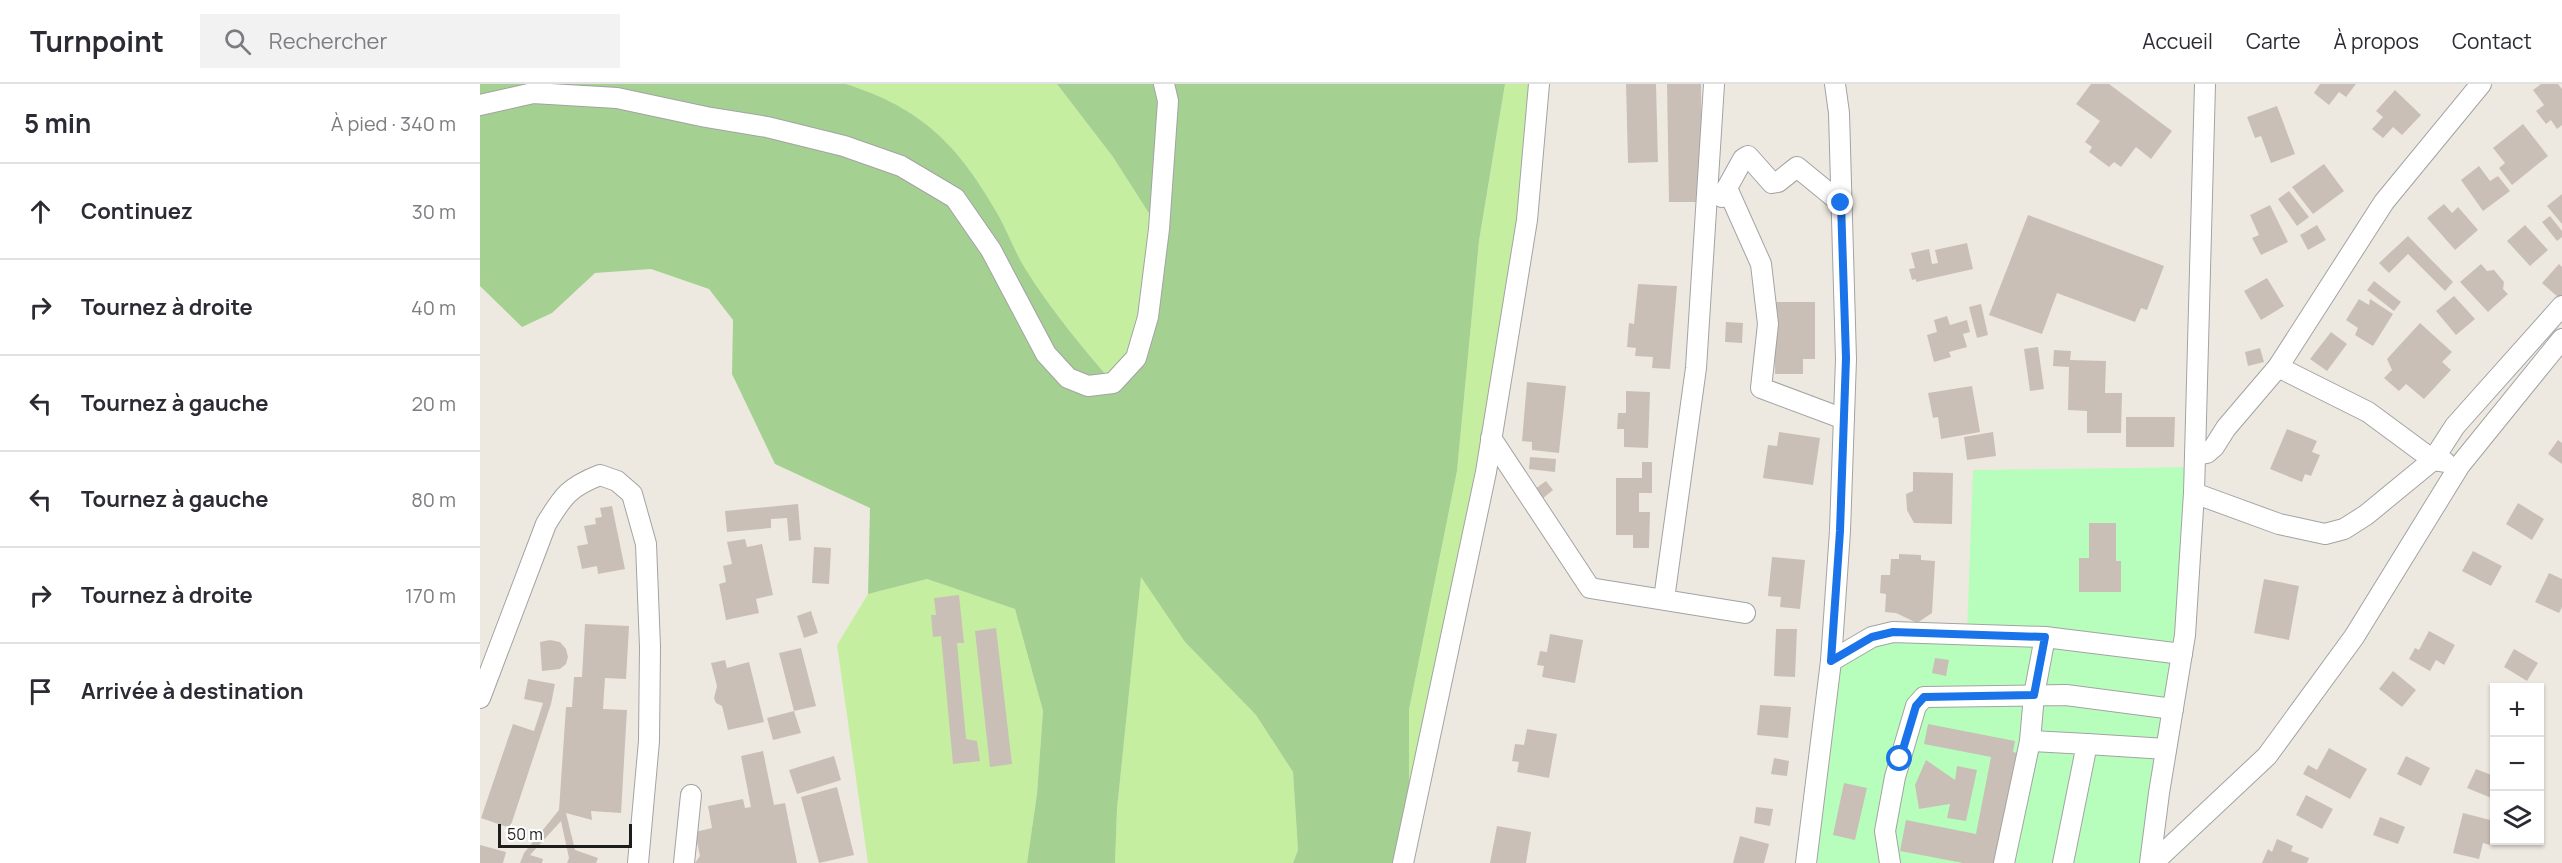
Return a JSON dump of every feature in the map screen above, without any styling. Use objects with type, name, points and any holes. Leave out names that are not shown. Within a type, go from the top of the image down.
[{"type":"street","points":[[480,105],[533,93],[617,98],[767,127],[844,146],[902,166],[955,198],[991,250],[1046,354],[1068,378],[1088,386],[1113,383],[1136,358],[1148,317],[1159,229],[1168,101],[1164,84]]},
{"type":"street","points":[[1403,863],[1486,472],[1527,220],[1539,84]]},
{"type":"street","points":[[1664,599],[1696,368],[1714,84]]},
{"type":"street","points":[[1811,861],[1831,661],[1840,531],[1846,358],[1835,84]]},
{"type":"street","points":[[2152,863],[2166,749],[2185,635],[2194,493],[2206,84]]},
{"type":"street","points":[[2194,455],[2207,453],[2214,447],[2226,428],[2278,367],[2384,202],[2481,84]]},
{"type":"street","points":[[1706,226],[1743,159],[1748,156],[1772,183],[1778,182],[1797,167],[1841,203]]},
{"type":"street","points":[[1727,188],[1761,264],[1768,324],[1761,388],[1844,420]]},
{"type":"street","points":[[2194,493],[2279,524],[2325,534],[2344,529],[2366,515],[2433,460],[2455,426],[2562,306]]},
{"type":"street","points":[[2152,863],[2267,756],[2354,637],[2460,465],[2562,339]]},
{"type":"street","points":[[2278,367],[2368,412],[2433,460],[2460,465]]},
{"type":"street","points":[[1491,438],[1590,588],[1745,613]]},
{"type":"street","points":[[480,698],[546,524],[561,500],[578,484],[600,475],[617,481],[632,494],[646,544],[651,647],[649,741],[638,863]]},
{"type":"street","points":[[1831,661],[1872,637],[1893,632],[2045,637],[2182,654]]},
{"type":"street","points":[[2004,863],[2030,741],[2034,695],[2045,637]]},
{"type":"street","points":[[1890,863],[1885,831],[1895,777],[1916,706],[1924,697],[2066,695],[2172,709]]},
{"type":"street","points":[[2030,741],[2166,749]]},
{"type":"street","points":[[2063,863],[2087,744]]},
{"type":"street","points":[[684,863],[691,795]]},
{"type":"green space","points":[[480,84],[846,84],[873,94],[917,118],[953,149],[983,189],[1036,285],[1113,383],[1136,358],[1159,229],[1113,157],[1057,84],[1505,84],[1479,241],[1457,471],[1409,710],[1409,838],[1403,863],[1293,863],[1298,850],[1293,772],[1256,715],[1185,642],[1141,577],[1117,809],[1115,863],[1027,863],[1037,794],[1043,711],[1015,609],[927,579],[868,594],[870,508],[775,464],[732,374],[733,320],[709,289],[651,269],[595,273],[552,313],[522,327],[480,286]]},
{"type":"green space","points":[[846,84],[1057,84],[1113,157],[1159,229],[1148,317],[1113,383],[1036,286],[983,190],[953,149],[936,132],[896,105]]},
{"type":"green space","points":[[1505,84],[1539,84],[1532,182],[1409,838],[1409,710],[1457,471],[1479,241]]},
{"type":"green space","points":[[2195,467],[2150,863],[1819,863],[1809,857],[1831,661],[1872,637],[1967,633],[1973,470]]},
{"type":"green space","points":[[1141,576],[1185,642],[1256,715],[1293,772],[1298,850],[1293,863],[1115,863],[1117,809]]},
{"type":"green space","points":[[927,579],[1015,609],[1043,711],[1037,794],[1027,863],[868,863],[837,645],[868,594]]},
{"type":"building","points":[[1626,84],[1656,84],[1658,162],[1628,163]]},
{"type":"building","points":[[1667,84],[1701,84],[1702,202],[1669,202]]},
{"type":"building","points":[[2091,84],[2109,84],[2172,131],[2151,159],[2136,147],[2121,167],[2114,162],[2109,167],[2089,152],[2092,147],[2085,142],[2100,121],[2076,104]]},
{"type":"building","points":[[2320,84],[2356,84],[2346,97],[2339,92],[2329,105],[2314,93]]},
{"type":"building","points":[[2541,84],[2558,84],[2562,89],[2562,125],[2557,129],[2551,120],[2546,124],[2536,111],[2544,105],[2533,90]]},
{"type":"building","points":[[2395,90],[2421,115],[2402,135],[2393,127],[2383,138],[2372,129],[2383,117],[2376,111]]},
{"type":"building","points":[[2277,106],[2295,154],[2271,163],[2261,136],[2255,138],[2247,117]]},
{"type":"building","points":[[2523,124],[2548,156],[2512,185],[2499,168],[2505,163],[2493,148]]},
{"type":"building","points":[[2324,164],[2344,191],[2313,214],[2292,187]]},
{"type":"building","points":[[2479,166],[2490,181],[2498,176],[2510,191],[2483,211],[2461,180]]},
{"type":"building","points":[[2289,191],[2309,217],[2297,226],[2278,199]]},
{"type":"building","points":[[2562,194],[2562,224],[2547,206]]},
{"type":"building","points":[[2444,204],[2452,213],[2458,207],[2478,230],[2455,250],[2427,218]]},
{"type":"building","points":[[2270,205],[2288,242],[2261,255],[2252,238],[2259,235],[2250,215]]},
{"type":"building","points":[[2028,215],[2164,266],[2147,310],[2141,308],[2135,322],[2057,293],[2042,334],[1989,315]]},
{"type":"building","points":[[2550,216],[2562,231],[2562,237],[2557,241],[2542,222]]},
{"type":"building","points":[[2317,225],[2326,240],[2308,250],[2300,235]]},
{"type":"building","points":[[2525,225],[2548,250],[2530,266],[2507,241]]},
{"type":"building","points":[[2408,236],[2453,282],[2445,291],[2408,254],[2389,273],[2379,263]]},
{"type":"building","points":[[1967,243],[1973,269],[1916,282],[1916,279],[1912,280],[1909,269],[1915,268],[1911,253],[1929,249],[1932,264],[1938,263],[1935,250]]},
{"type":"building","points":[[2481,264],[2487,271],[2494,270],[2504,282],[2503,289],[2508,294],[2488,312],[2460,282]]},
{"type":"building","points":[[2559,264],[2562,267],[2562,295],[2559,298],[2542,283]]},
{"type":"building","points":[[2267,278],[2284,306],[2261,320],[2244,291]]},
{"type":"building","points":[[2374,281],[2401,302],[2394,311],[2367,290]]},
{"type":"building","points":[[1638,284],[1677,286],[1670,369],[1652,368],[1653,357],[1635,356],[1636,348],[1627,347],[1629,323],[1634,324]]},
{"type":"building","points":[[2454,296],[2475,319],[2456,335],[2436,311]]},
{"type":"building","points":[[2359,299],[2369,305],[2370,299],[2393,314],[2373,346],[2355,335],[2358,328],[2346,320]]},
{"type":"building","points":[[1775,302],[1815,302],[1815,359],[1803,359],[1803,374],[1775,374]]},
{"type":"building","points":[[1981,304],[1988,335],[1977,338],[1969,307]]},
{"type":"building","points":[[1947,316],[1950,325],[1967,320],[1970,332],[1963,334],[1967,347],[1949,352],[1951,357],[1934,362],[1927,335],[1937,332],[1934,320]]},
{"type":"building","points":[[1726,322],[1743,323],[1742,343],[1725,342]]},
{"type":"building","points":[[2420,323],[2452,352],[2442,362],[2451,370],[2424,399],[2406,384],[2399,391],[2384,378],[2392,370],[2387,359]]},
{"type":"building","points":[[2331,332],[2347,344],[2327,371],[2310,359]]},
{"type":"building","points":[[2038,347],[2044,389],[2030,391],[2024,349]]},
{"type":"building","points":[[2260,348],[2264,362],[2248,366],[2245,352]]},
{"type":"building","points":[[2054,350],[2071,351],[2070,360],[2106,361],[2105,393],[2122,393],[2121,433],[2087,433],[2087,411],[2068,410],[2069,367],[2053,366]]},
{"type":"building","points":[[1527,382],[1566,386],[1559,453],[1532,450],[1532,442],[1522,441]]},
{"type":"building","points":[[1972,386],[1980,432],[1941,439],[1938,417],[1933,418],[1928,393]]},
{"type":"building","points":[[1626,391],[1650,392],[1648,448],[1624,447],[1624,429],[1617,429],[1618,413],[1626,413]]},
{"type":"building","points":[[2126,417],[2175,417],[2174,447],[2126,447]]},
{"type":"building","points":[[2287,429],[2317,441],[2312,452],[2320,455],[2311,476],[2305,474],[2302,482],[2270,469]]},
{"type":"building","points":[[1779,432],[1820,438],[1813,485],[1763,478],[1768,445],[1777,446]]},
{"type":"building","points":[[1993,432],[1996,456],[1967,460],[1964,437]]},
{"type":"building","points":[[2558,440],[2562,443],[2562,464],[2548,454]]},
{"type":"building","points":[[1530,457],[1556,459],[1555,472],[1529,469]]},
{"type":"building","points":[[1642,462],[1652,462],[1652,493],[1639,493],[1639,512],[1650,512],[1649,548],[1633,548],[1633,535],[1616,535],[1616,478],[1642,478]]},
{"type":"building","points":[[1913,472],[1953,473],[1952,524],[1914,523],[1907,510],[1906,494],[1913,491]]},
{"type":"building","points":[[1546,481],[1553,490],[1542,499],[1535,489]]},
{"type":"building","points":[[2518,503],[2544,519],[2532,540],[2506,524]]},
{"type":"building","points":[[798,504],[801,540],[789,541],[787,518],[771,519],[771,528],[727,532],[725,511]]},
{"type":"building","points":[[612,506],[625,569],[598,574],[597,566],[582,569],[577,546],[588,544],[584,526],[596,524],[595,518],[602,517],[600,508]]},
{"type":"building","points":[[2089,523],[2116,523],[2116,561],[2121,561],[2121,592],[2079,592],[2079,558],[2089,558]]},
{"type":"building","points":[[745,539],[747,547],[762,544],[773,595],[756,599],[759,613],[726,620],[719,584],[726,582],[723,566],[732,564],[727,542]]},
{"type":"building","points":[[814,547],[831,548],[829,584],[812,583]]},
{"type":"building","points":[[2473,551],[2502,566],[2491,586],[2462,571]]},
{"type":"building","points":[[1899,554],[1921,555],[1921,560],[1935,561],[1932,613],[1917,623],[1896,613],[1885,612],[1886,594],[1880,593],[1881,575],[1890,575],[1891,559],[1899,559]]},
{"type":"building","points":[[1772,557],[1805,560],[1800,609],[1780,607],[1781,597],[1768,596]]},
{"type":"building","points":[[2549,573],[2562,579],[2562,607],[2559,613],[2535,602]]},
{"type":"building","points":[[2264,579],[2299,586],[2289,640],[2254,633]]},
{"type":"building","points":[[959,595],[964,643],[957,643],[966,739],[977,741],[980,761],[953,764],[941,636],[933,637],[931,615],[936,615],[934,598]]},
{"type":"building","points":[[811,611],[818,633],[804,638],[797,616]]},
{"type":"building","points":[[585,624],[629,626],[626,679],[605,678],[603,709],[627,710],[621,813],[591,811],[592,820],[566,813],[575,850],[598,858],[596,863],[567,863],[569,858],[561,821],[530,855],[543,859],[542,863],[520,863],[524,853],[559,810],[566,707],[572,707],[574,677],[582,677]]},
{"type":"building","points":[[996,628],[1012,764],[990,767],[975,631]]},
{"type":"building","points":[[1776,629],[1797,629],[1795,677],[1774,676]]},
{"type":"building","points":[[2429,631],[2455,645],[2444,665],[2436,660],[2430,671],[2409,659],[2415,648],[2419,650]]},
{"type":"building","points":[[1550,634],[1583,640],[1575,683],[1542,677],[1544,666],[1537,665],[1540,651],[1547,652]]},
{"type":"building","points":[[550,640],[560,642],[566,649],[568,657],[566,664],[560,669],[542,671],[540,642]]},
{"type":"building","points":[[801,648],[816,706],[794,711],[779,653]]},
{"type":"building","points":[[2514,649],[2538,663],[2527,681],[2504,667]]},
{"type":"building","points":[[1935,658],[1949,660],[1946,676],[1932,673]]},
{"type":"building","points":[[725,660],[727,668],[749,662],[764,722],[728,730],[722,706],[716,703],[714,698],[717,686],[711,663]]},
{"type":"building","points":[[2393,671],[2416,690],[2402,707],[2379,689]]},
{"type":"building","points":[[528,679],[555,684],[551,704],[510,828],[481,818],[513,724],[534,731],[543,703],[524,699]]},
{"type":"building","points":[[1760,705],[1791,707],[1788,738],[1757,735]]},
{"type":"building","points":[[794,711],[801,733],[773,740],[767,718]]},
{"type":"building","points":[[1928,724],[2015,741],[2013,752],[2022,754],[2003,850],[1996,849],[1993,863],[1963,863],[1900,851],[1906,820],[1976,834],[1991,757],[1924,744]]},
{"type":"building","points":[[1527,729],[1557,734],[1549,778],[1517,772],[1519,762],[1512,761],[1515,744],[1524,745]]},
{"type":"building","points":[[2329,748],[2367,769],[2350,799],[2303,774],[2308,765],[2317,770]]},
{"type":"building","points":[[763,751],[774,805],[785,803],[797,863],[695,863],[700,856],[695,832],[712,828],[708,806],[743,799],[745,808],[751,807],[741,756]]},
{"type":"building","points":[[834,756],[841,780],[797,794],[789,770]]},
{"type":"building","points":[[2406,756],[2430,768],[2421,786],[2397,774]]},
{"type":"building","points":[[1774,758],[1789,761],[1787,776],[1771,774]]},
{"type":"building","points":[[1926,760],[1955,780],[1957,766],[1977,770],[1966,821],[1947,818],[1950,804],[1919,809],[1915,785]]},
{"type":"building","points":[[2476,769],[2490,774],[2490,797],[2467,788]]},
{"type":"building","points":[[1844,783],[1867,788],[1855,840],[1833,835]]},
{"type":"building","points":[[837,787],[854,855],[819,863],[801,797]]},
{"type":"building","points":[[2306,795],[2333,809],[2322,829],[2296,815]]},
{"type":"building","points":[[1756,807],[1773,809],[1770,826],[1754,823]]},
{"type":"building","points":[[2463,813],[2490,820],[2490,845],[2483,843],[2479,859],[2453,853]]},
{"type":"building","points":[[2380,817],[2405,827],[2398,844],[2373,835]]},
{"type":"building","points":[[1497,826],[1531,832],[1526,863],[1490,863]]},
{"type":"building","points":[[1740,836],[1769,844],[1764,863],[1733,863]]},
{"type":"building","points":[[2277,839],[2293,846],[2291,851],[2309,858],[2307,863],[2262,863],[2268,849],[2272,852]]},
{"type":"building","points":[[480,845],[506,852],[503,863],[480,863]]},
{"type":"route","points":[[1841,203],[1846,358],[1840,531],[1831,661],[1872,637],[1893,632],[2045,637],[2034,695],[1924,697],[1916,706],[1900,759]]}]
